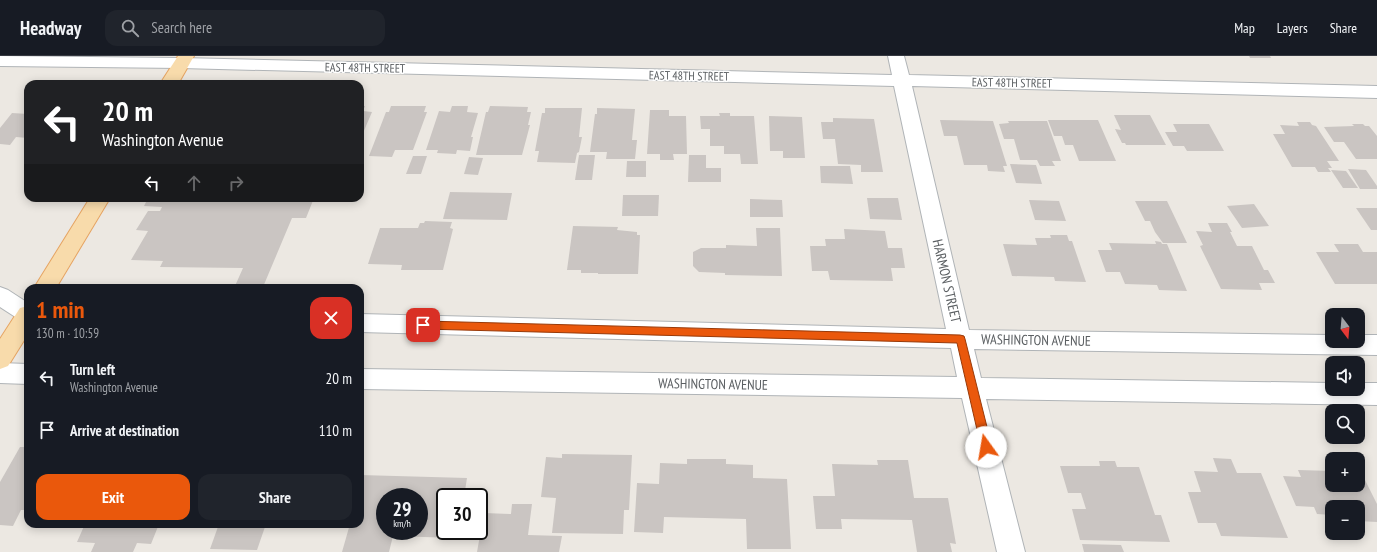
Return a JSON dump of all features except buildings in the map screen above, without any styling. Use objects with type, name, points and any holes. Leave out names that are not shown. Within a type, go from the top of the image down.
[{"type":"main road","points":[[172,80],[184,60]]},
{"type":"main road","points":[[47,284],[98,202]]},
{"type":"main road","points":[[0,359],[24,321]]},
{"type":"street","name":"HARMON STREET","points":[[896,56],[960,339],[1011,552]]},
{"type":"street","name":"EAST 48TH STREET","points":[[0,61],[184,60],[901,81],[1377,92]]},
{"type":"street","points":[[0,296],[24,312]]},
{"type":"street","name":"WASHINGTON AVENUE","points":[[364,323],[960,339],[1377,345]]},
{"type":"street","points":[[0,373],[24,374]]},
{"type":"street","name":"WASHINGTON AVENUE","points":[[364,379],[1377,394]]},
{"type":"route","points":[[423,325],[960,339],[986,447]]}]
